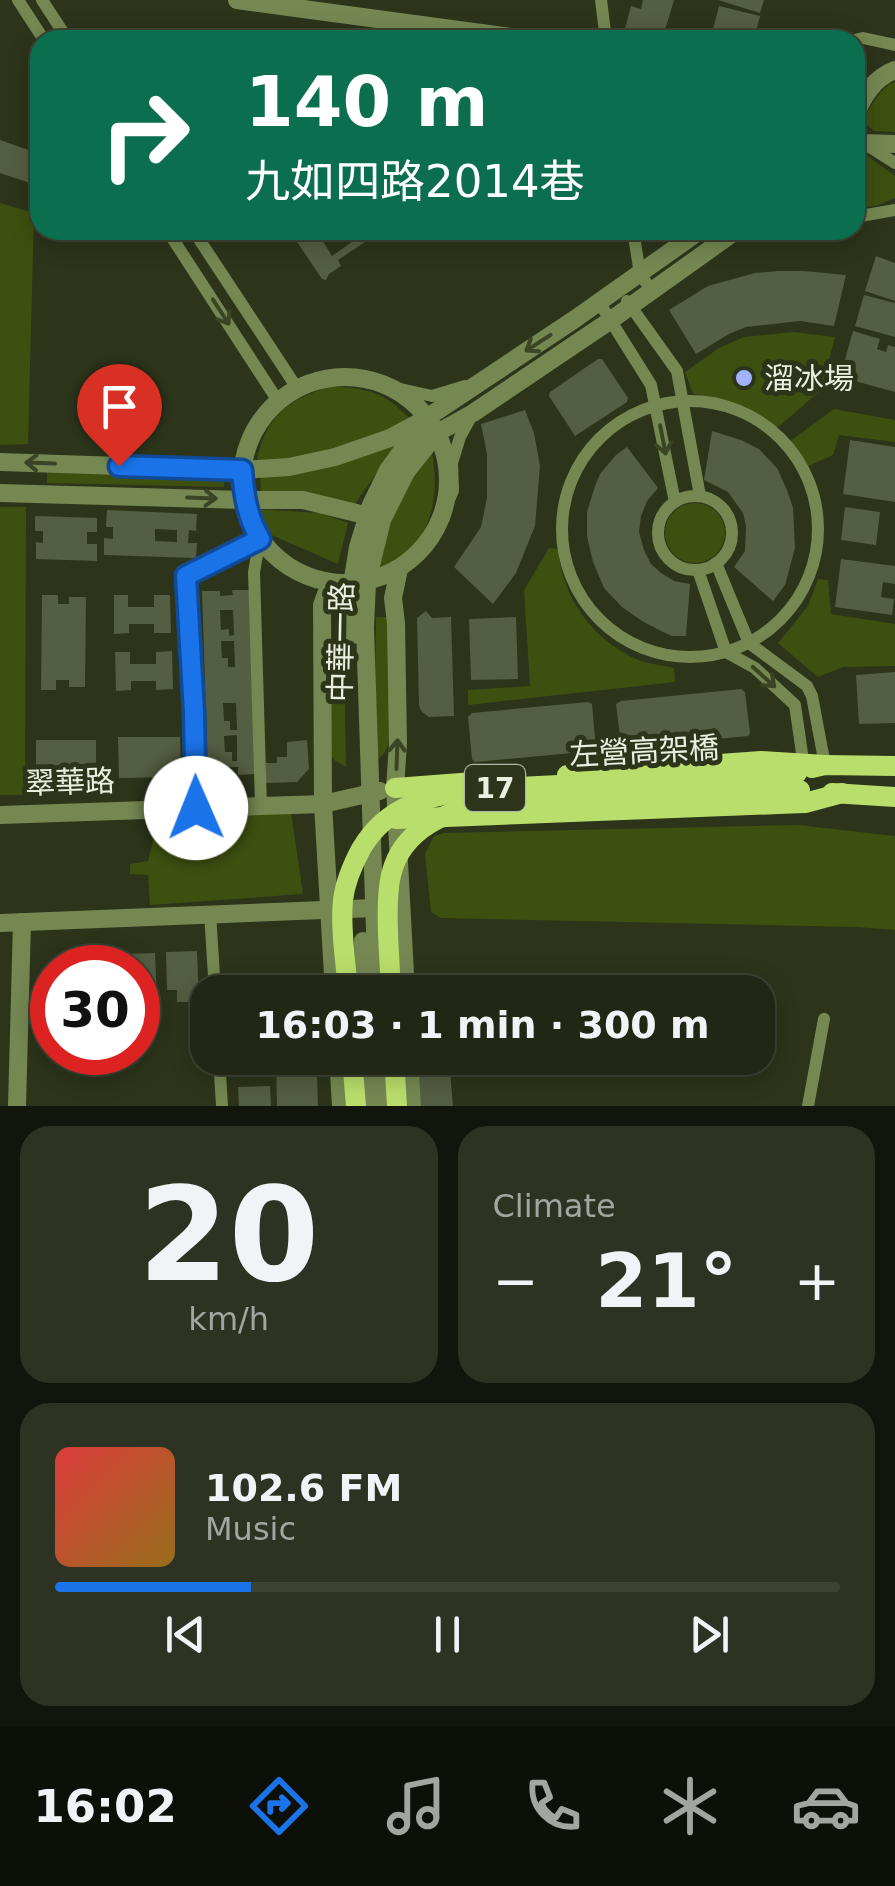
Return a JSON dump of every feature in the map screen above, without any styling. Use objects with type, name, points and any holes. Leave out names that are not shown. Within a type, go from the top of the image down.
[{"type":"main road","points":[[396,788],[761,761],[806,772]]},
{"type":"main road","name":"17","points":[[806,772],[895,766]]},
{"type":"main road","name":"17","points":[[806,772],[842,794],[895,797]]},
{"type":"main road","name":"左營高架橋","points":[[347,975],[343,901],[355,860],[388,816],[403,808],[448,794],[479,790],[806,772]]},
{"type":"main road","name":"左營高架橋","points":[[391,975],[392,870],[410,840],[442,815],[492,803],[806,772]]},
{"type":"main road","points":[[396,819],[806,803],[842,794]]},
{"type":"main road","points":[[353,1075],[356,1106]]},
{"type":"main road","points":[[395,1075],[397,1106]]},
{"type":"street","points":[[18,0],[38,30]]},
{"type":"street","points":[[42,0],[62,30]]},
{"type":"street","points":[[237,0],[459,30]]},
{"type":"street","points":[[601,0],[605,30]]},
{"type":"street","points":[[865,39],[895,45]]},
{"type":"street","points":[[865,97],[878,79],[895,70]]},
{"type":"street","points":[[865,143],[895,144]]},
{"type":"street","points":[[865,147],[895,163]]},
{"type":"street","points":[[865,215],[895,210]]},
{"type":"street","points":[[174,240],[278,401]]},
{"type":"street","points":[[200,240],[297,388]]},
{"type":"street","points":[[635,240],[640,274],[652,291]]},
{"type":"street","name":"中華一路","points":[[365,975],[368,908],[365,628],[351,583],[358,547],[375,517],[388,470],[430,423],[486,378],[687,240]]},
{"type":"street","name":"中華一路","points":[[430,423],[473,414],[723,240]]},
{"type":"street","points":[[619,288],[677,371],[700,496]]},
{"type":"street","points":[[599,302],[651,385],[675,502]]},
{"type":"street","points":[[473,414],[460,437],[452,463],[453,491],[437,528],[426,546],[399,570],[351,583],[301,574],[272,553],[250,521],[242,470],[248,444],[260,420],[297,388],[332,377],[351,377],[432,396],[486,378]]},
{"type":"street","points":[[388,386],[402,394],[430,423],[446,457],[446,506]]},
{"type":"street","points":[[683,400],[717,404],[749,416],[777,436],[792,453],[816,500],[816,547],[802,592],[773,627],[749,643],[726,652],[686,657],[646,650],[616,633],[583,600],[566,563],[561,523],[570,483],[590,448],[620,421],[656,404],[683,400]]},
{"type":"street","points":[[0,462],[242,470],[289,466],[335,458],[430,423]]},
{"type":"street","points":[[0,493],[303,500],[375,517]]},
{"type":"street","points":[[700,496],[722,507],[729,518],[731,543],[716,564],[698,570],[686,568],[666,555],[660,544],[660,520],[675,502],[700,496]]},
{"type":"street","points":[[260,539],[254,572],[261,806]]},
{"type":"street","points":[[196,808],[186,576],[260,539]]},
{"type":"street","points":[[716,564],[749,643],[806,686],[812,696],[806,772]]},
{"type":"street","name":"中華一路","points":[[399,570],[394,590],[396,819],[405,975]]},
{"type":"street","points":[[698,570],[726,652],[755,668],[795,706],[806,772]]},
{"type":"street","name":"中華一路","points":[[333,975],[323,804],[322,605],[326,594],[351,583]]},
{"type":"street","name":"翠華路","points":[[365,804],[396,788]]},
{"type":"street","name":"翠華路","points":[[0,814],[365,804],[396,819]]},
{"type":"street","points":[[0,923],[368,908],[402,921]]},
{"type":"street","name":"中華一路","points":[[368,908],[375,975]]},
{"type":"street","points":[[210,913],[214,975]]},
{"type":"street","points":[[17,1106],[22,922]]},
{"type":"street","points":[[808,1106],[824,1019]]},
{"type":"street","points":[[220,1075],[222,1106]]},
{"type":"street","points":[[339,1075],[341,1106]]},
{"type":"street","points":[[366,1075],[367,1106]]},
{"type":"street","points":[[381,1075],[383,1106]]},
{"type":"street","points":[[410,1075],[412,1106]]},
{"type":"green space","points":[[895,82],[895,132],[874,131],[865,116]]},
{"type":"green space","points":[[865,154],[895,176],[895,198],[865,207]]},
{"type":"green space","points":[[0,203],[30,212],[30,240],[33,240],[28,444],[0,445]]},
{"type":"green space","points":[[793,332],[835,337],[821,390],[777,428],[738,405],[693,394],[685,372],[719,348],[744,337]]},
{"type":"green space","points":[[330,386],[374,393],[392,402],[410,419],[322,455],[256,463],[266,433],[280,413],[301,398]]},
{"type":"green space","points":[[834,409],[895,420],[895,442],[839,435],[833,455],[806,467],[789,442]]},
{"type":"green space","points":[[400,439],[355,504],[261,496],[260,473]]},
{"type":"green space","points":[[431,448],[435,488],[427,523],[407,553],[373,574],[396,498]]},
{"type":"green space","points":[[47,468],[224,472],[224,487],[47,483]]},
{"type":"green space","points":[[695,503],[716,512],[725,533],[716,554],[695,563],[674,554],[665,533],[674,512]]},
{"type":"green space","points":[[0,507],[26,507],[25,795],[0,795]]},
{"type":"green space","points":[[256,509],[320,513],[348,523],[338,564],[267,533],[259,523]]},
{"type":"green space","points":[[549,548],[558,549],[573,600],[593,628],[636,659],[674,668],[675,682],[468,705],[468,690],[530,686],[524,590]]},
{"type":"green space","points":[[818,579],[828,580],[831,614],[895,624],[895,666],[843,667],[818,677],[778,643],[808,606]]},
{"type":"green space","points":[[376,617],[389,617],[389,743],[374,762]]},
{"type":"green space","points":[[344,651],[346,767],[334,760],[329,751],[327,676]]},
{"type":"green space","points":[[291,812],[303,894],[150,905],[148,875],[130,874],[130,864],[148,861],[159,817]]},
{"type":"green space","points":[[798,825],[895,836],[895,930],[441,918],[431,912],[425,854],[434,836],[444,833]]},
{"type":"building","points":[[643,0],[674,0],[665,30],[625,30],[631,6],[641,9]]},
{"type":"building","points":[[718,0],[764,0],[760,13]]},
{"type":"building","points":[[719,6],[760,16],[756,30],[713,30]]},
{"type":"building","points":[[0,140],[30,150],[30,183],[0,173]]},
{"type":"building","points":[[296,240],[322,240],[332,256],[355,240],[368,240],[338,260],[341,266],[326,280]]},
{"type":"building","points":[[876,256],[895,263],[895,301],[865,291]]},
{"type":"building","points":[[778,271],[846,275],[834,326],[800,321],[746,327],[696,354],[669,310],[708,286]]},
{"type":"building","points":[[864,295],[895,303],[895,337],[855,326]]},
{"type":"building","points":[[853,331],[880,339],[877,349],[886,352],[888,345],[895,347],[895,392],[840,377]]},
{"type":"building","points":[[602,359],[627,402],[575,436],[550,392]]},
{"type":"building","points":[[525,410],[540,466],[535,526],[516,573],[493,604],[454,567],[481,527],[487,498],[487,454],[481,424]]},
{"type":"building","points":[[712,431],[759,449],[777,468],[787,490],[793,508],[795,548],[785,585],[773,601],[734,567],[745,551],[746,526],[743,513],[728,492],[704,480]]},
{"type":"building","points":[[850,440],[895,447],[895,502],[843,494]]},
{"type":"building","points":[[627,447],[658,488],[641,516],[639,532],[644,550],[661,573],[690,584],[686,636],[663,632],[622,607],[604,588],[593,562],[587,512],[600,474]]},
{"type":"building","points":[[845,507],[880,512],[876,545],[841,540]]},
{"type":"building","points":[[107,510],[197,514],[196,531],[189,530],[188,543],[197,543],[196,558],[104,555],[104,538],[113,539],[113,527],[106,527]],"holes":[[[155,529],[177,530],[177,542],[155,541]]]},
{"type":"building","points":[[35,516],[97,518],[97,532],[87,532],[87,544],[97,544],[97,561],[36,559],[36,542],[43,543],[43,531],[35,531]]},
{"type":"building","points":[[841,559],[895,566],[895,584],[883,582],[881,597],[894,599],[892,615],[835,607]]},
{"type":"building","points":[[232,590],[249,590],[255,774],[238,775],[238,767],[225,767],[225,775],[208,775],[202,591],[233,595]],"holes":[[[220,610],[233,610],[234,635],[229,636],[229,629],[221,630]],[[221,641],[234,641],[235,667],[228,667],[228,658],[222,658]],[[223,703],[236,703],[237,730],[230,730],[230,721],[224,721]],[[237,735],[237,761],[232,761],[232,752],[225,752],[224,736]]]},
{"type":"building","points":[[42,595],[58,595],[58,604],[69,604],[69,597],[86,597],[85,687],[69,687],[69,680],[56,680],[56,690],[41,690]]},
{"type":"building","points":[[114,595],[128,595],[128,607],[154,607],[154,595],[170,595],[171,633],[154,633],[154,624],[129,624],[129,633],[114,634]]},
{"type":"building","points":[[426,611],[432,618],[451,617],[454,716],[429,717],[419,705],[417,618]]},
{"type":"building","points":[[516,617],[518,679],[471,680],[469,619]]},
{"type":"building","points":[[172,651],[173,689],[156,690],[156,681],[131,681],[131,690],[116,691],[115,652],[130,652],[130,664],[156,664],[156,652]]},
{"type":"building","points":[[895,672],[895,723],[859,724],[856,675]]},
{"type":"building","points":[[741,689],[745,692],[748,736],[625,748],[621,745],[616,704],[621,701]]},
{"type":"building","points":[[592,704],[596,749],[593,751],[475,762],[472,759],[468,717],[472,713]]},
{"type":"building","points":[[118,737],[180,737],[181,777],[119,778]]},
{"type":"building","points":[[36,740],[96,740],[96,783],[36,783]]},
{"type":"building","points":[[307,740],[309,769],[297,782],[266,783],[266,763],[277,763],[277,757],[287,757],[287,742]]},
{"type":"building","points":[[197,951],[198,975],[190,975],[190,1002],[177,1002],[177,990],[167,990],[166,952]]},
{"type":"building","points":[[276,1075],[317,1076],[318,1106],[277,1106]]},
{"type":"building","points":[[417,1075],[450,1075],[453,1106],[419,1106]]},
{"type":"building","points":[[270,1086],[271,1106],[239,1106],[238,1087]]},
{"type":"place","name":"溜冰場","points":[[744,378]]},
{"type":"route","points":[[119,466],[242,470],[244,500],[260,539],[186,576],[196,808]]}]
